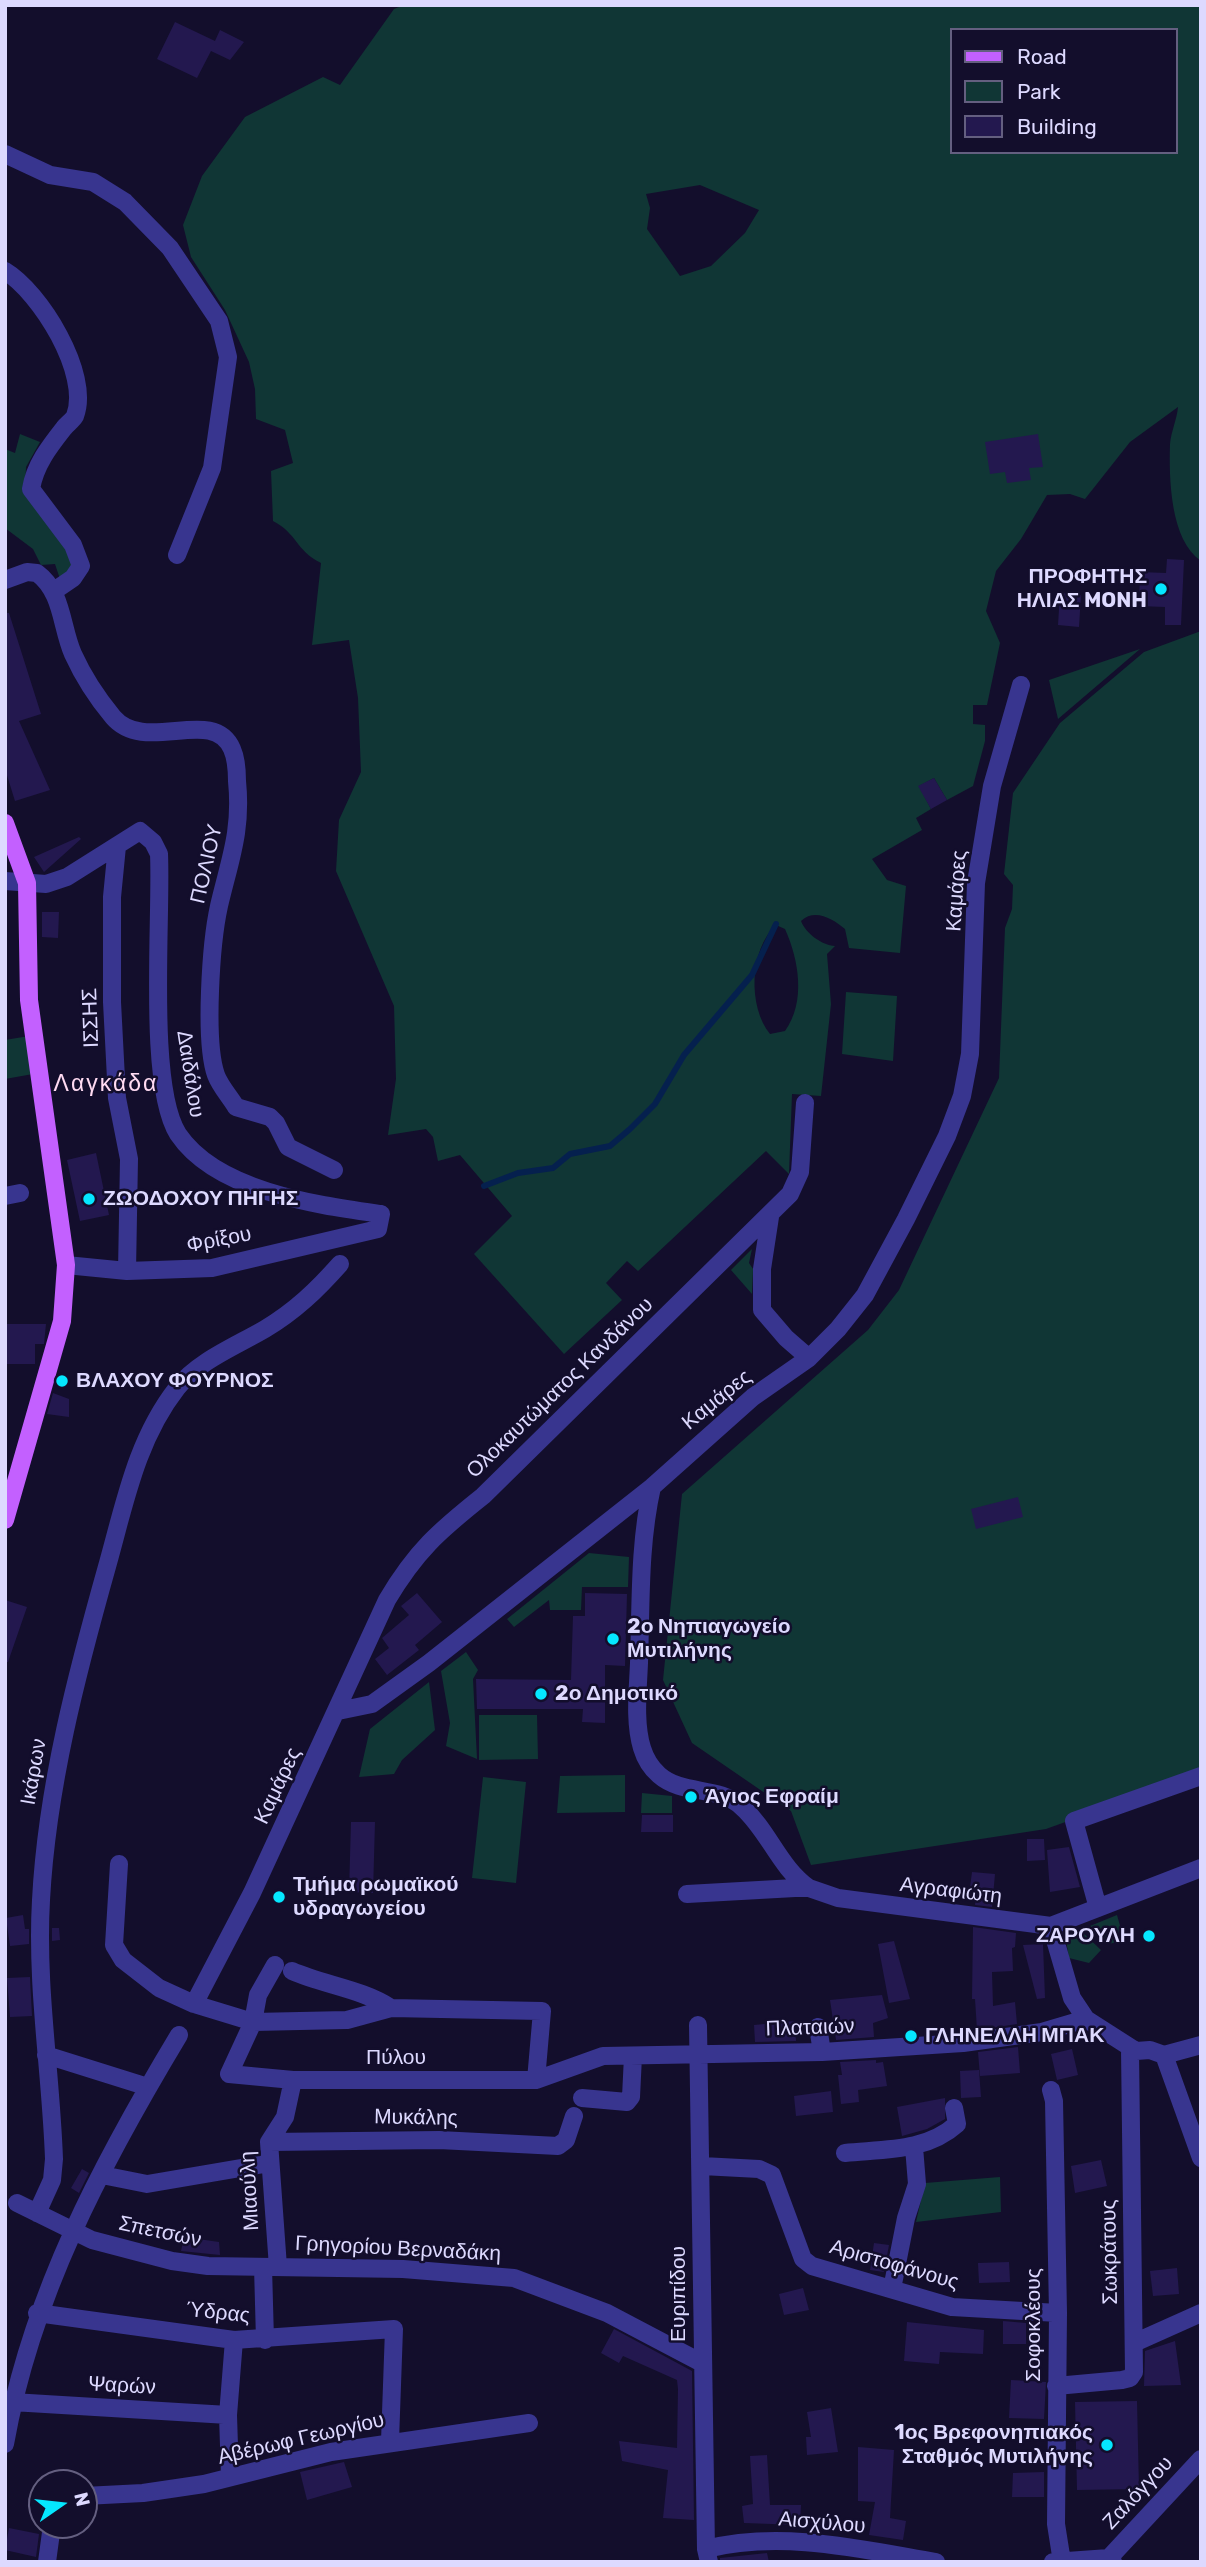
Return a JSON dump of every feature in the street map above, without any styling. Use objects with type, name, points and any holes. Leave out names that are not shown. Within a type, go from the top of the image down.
[{"type":"main road","points":[[5,824],[27,883],[29,1000],[52,1184],[66,1265],[62,1321],[5,1520]]},
{"type":"street","points":[[5,154],[50,175],[93,182],[125,202],[170,248],[219,321],[228,356],[212,468],[177,555]]},
{"type":"street","points":[[5,271],[22,281],[37,298],[60,338],[77,387],[74,417],[42,458],[33,475],[31,489],[73,545],[81,566],[72,578],[54,591],[37,573],[27,572],[5,580]]},
{"type":"street","name":"ΠΟΛΙΟΥ","points":[[54,591],[73,654],[99,698],[123,727],[153,735],[199,728],[223,738],[232,748],[240,820],[219,907],[214,942],[211,1037],[216,1075],[236,1107],[270,1117],[288,1147],[334,1170]]},
{"type":"street","name":"Καμάρες","points":[[194,2004],[252,1893],[338,1711],[372,1704],[429,1663],[652,1487],[753,1397],[808,1358],[838,1329],[865,1295],[918,1195],[962,1096],[970,1054],[976,883],[992,786],[1021,685]]},
{"type":"street","name":"Δαιδάλου","points":[[117,846],[140,831],[153,842],[159,854],[161,1045],[168,1103],[179,1136],[197,1154],[227,1174],[286,1199],[381,1214],[378,1229]]},
{"type":"street","points":[[5,881],[46,884],[67,877],[117,846]]},
{"type":"street","name":"ΙΣΣΗΣ","points":[[117,846],[112,897],[112,1002],[117,1098],[129,1159],[127,1271]]},
{"type":"street","name":"Ολοκαυτώματος Κανδάνου","points":[[338,1711],[387,1600],[408,1564],[432,1537],[483,1496],[771,1217],[790,1194],[800,1172],[805,1103]]},
{"type":"street","points":[[771,1217],[762,1269],[762,1310],[808,1358]]},
{"type":"street","name":"Φρίξου","points":[[66,1265],[127,1271],[212,1268],[378,1229]]},
{"type":"street","name":"Ικάρων","points":[[37,2213],[52,2180],[54,2159],[40,1966],[41,1899],[49,1820],[65,1732],[91,1623],[141,1448],[179,1385],[202,1367],[308,1300],[341,1264]]},
{"type":"street","points":[[652,1487],[645,1517],[639,1668],[641,1745],[646,1758],[660,1776],[673,1784],[721,1793],[734,1800],[758,1823],[792,1875],[809,1888]]},
{"type":"street","points":[[1098,1908],[1074,1821],[1201,1776]]},
{"type":"street","points":[[119,1864],[114,1945],[123,1960],[159,1988],[194,2004],[253,2022],[347,2020],[391,2008],[542,2011],[536,2080]]},
{"type":"street","name":"Αγραφιώτη","points":[[687,1894],[809,1888],[838,1898],[872,1904],[1051,1926],[1201,1868]]},
{"type":"street","points":[[1051,1926],[1072,1998],[1086,2020],[1130,2049],[1150,2050],[1164,2055],[1201,2045]]},
{"type":"street","points":[[253,2022],[258,1994],[275,1965]]},
{"type":"street","points":[[292,1971],[338,1989],[363,1993],[391,2008]]},
{"type":"street","name":"Πλαταιών","points":[[536,2080],[588,2059],[701,2053],[822,2052],[963,2043],[1042,2032],[1086,2020]]},
{"type":"street","name":"Πύλου","points":[[253,2022],[229,2074],[293,2080],[536,2080]]},
{"type":"street","name":"Ευριπίδου","points":[[698,2025],[701,2053],[702,2363],[707,2555]]},
{"type":"street","points":[[818,2027],[822,2052]]},
{"type":"street","points":[[5,2444],[12,2402],[37,2313],[71,2232],[148,2087],[179,2035]]},
{"type":"street","name":"Σωκράτους","points":[[1056,2386],[1130,2378],[1134,2372],[1130,2049]]},
{"type":"street","points":[[46,2055],[148,2087]]},
{"type":"street","points":[[1164,2055],[1193,2108],[1201,2158]]},
{"type":"street","points":[[582,2098],[627,2102],[631,2097],[633,2056]]},
{"type":"street","name":"Μιαούλη","points":[[265,2340],[270,2267],[269,2142],[285,2117],[293,2080]]},
{"type":"street","name":"Σοφοκλέους","points":[[1051,2090],[1058,2312],[1056,2524],[1062,2561]]},
{"type":"street","points":[[845,2153],[914,2147],[944,2136],[957,2124],[954,2108]]},
{"type":"street","name":"Μυκάλης","points":[[269,2142],[439,2140],[529,2146],[562,2145],[574,2116]]},
{"type":"street","points":[[892,2289],[906,2218],[916,2184],[914,2147]]},
{"type":"street","points":[[102,2175],[147,2184],[271,2163]]},
{"type":"street","name":"Αριστοφάνους","points":[[702,2166],[769,2172],[803,2259],[812,2266],[952,2307],[1058,2312]]},
{"type":"street","name":"Σπετσών","points":[[17,2203],[71,2232],[172,2261],[242,2266]]},
{"type":"street","name":"Γρηγορίου Βερναδάκη","points":[[242,2266],[403,2269],[514,2278],[607,2313],[702,2363]]},
{"type":"street","name":"Ύδρας","points":[[37,2313],[234,2340],[265,2340],[394,2329],[390,2441]]},
{"type":"street","points":[[1133,2343],[1201,2313]]},
{"type":"street","points":[[230,2476],[228,2415],[234,2340]]},
{"type":"street","name":"Ψαρών","points":[[12,2402],[228,2415]]},
{"type":"street","name":"Αβέρωφ Γεωργίου","points":[[98,2495],[163,2490],[390,2441],[528,2423]]},
{"type":"street","name":"Ζαλόγγου","points":[[1111,2560],[1201,2459]]},
{"type":"street","points":[[47,2562],[50,2539]]},
{"type":"street","name":"Αισχύλου","points":[[707,2555],[740,2541],[848,2545],[936,2562]]},
{"type":"street","points":[[1053,2562],[1111,2560]]},
{"type":"green space","points":[[404,5],[1201,5],[1201,561],[1183,539],[1177,524],[1171,490],[1170,444],[1178,407],[1130,442],[1085,499],[1070,494],[1047,495],[1021,539],[996,571],[986,611],[1000,643],[987,705],[973,705],[973,724],[985,725],[985,741],[973,786],[947,800],[934,778],[919,786],[931,809],[916,818],[922,830],[872,859],[887,880],[906,886],[900,953],[849,948],[845,929],[824,916],[812,915],[801,921],[815,938],[835,946],[827,954],[831,1004],[821,1096],[792,1094],[789,1174],[766,1151],[638,1271],[627,1261],[606,1283],[622,1300],[564,1354],[474,1254],[512,1216],[460,1155],[438,1161],[433,1137],[426,1129],[388,1135],[396,1079],[394,1006],[336,871],[339,820],[361,772],[358,698],[349,640],[312,645],[321,563],[306,553],[287,531],[273,521],[271,471],[293,463],[285,430],[256,419],[255,389],[249,362],[225,310],[191,257],[183,225],[202,176],[245,117],[323,77],[340,85],[394,9]],"holes":[[[700,185],[759,210],[745,233],[711,266],[680,276],[647,229],[650,208],[646,194]],[[776,925],[785,929],[790,941],[797,967],[798,994],[792,1020],[785,1031],[770,1034],[758,1009],[755,979],[756,963],[761,949]]]},
{"type":"green space","points":[[20,434],[40,442],[26,467],[25,493],[71,553],[72,569],[60,579],[55,564],[41,565],[33,549],[5,528],[5,449],[15,453]]},
{"type":"green space","points":[[1201,631],[1201,1773],[1046,1829],[811,1865],[791,1811],[692,1743],[663,1680],[682,1494],[868,1330],[899,1290],[999,1078],[1005,928],[1012,909],[1013,885],[1004,874],[1013,793],[1060,723],[1144,652]]},
{"type":"green space","points":[[1140,649],[1058,719],[1049,680]]},
{"type":"green space","points":[[846,992],[897,996],[893,1061],[842,1054]]},
{"type":"green space","points":[[29,1036],[33,1074],[5,1079],[5,1040]]},
{"type":"green space","points":[[752,1249],[749,1263],[753,1269],[752,1294],[731,1270]]},
{"type":"green space","points":[[589,1553],[629,1557],[628,1587],[582,1587],[581,1610],[550,1610],[549,1600],[514,1627],[507,1619]]},
{"type":"green space","points":[[466,1652],[478,1670],[473,1679],[477,1759],[446,1746],[450,1723],[441,1671]]},
{"type":"green space","points":[[429,1682],[435,1730],[402,1760],[394,1774],[359,1777],[370,1729]]},
{"type":"green space","points":[[479,1715],[537,1715],[538,1759],[479,1760]]},
{"type":"green space","points":[[625,1775],[625,1812],[557,1813],[560,1776]]},
{"type":"green space","points":[[483,1777],[526,1782],[516,1883],[472,1878]]},
{"type":"green space","points":[[642,1793],[672,1796],[672,1813],[641,1813]]},
{"type":"green space","points":[[1117,1915],[1124,1940],[1109,1944],[1090,1926]]},
{"type":"green space","points":[[1079,1929],[1101,1950],[1089,1963],[1069,1958],[1065,1934]]},
{"type":"green space","points":[[1000,2177],[1001,2212],[916,2222],[925,2183]]},
{"type":"building","points":[[175,22],[215,41],[220,30],[244,42],[230,60],[211,51],[197,78],[157,59]]},
{"type":"building","points":[[1038,434],[1043,467],[1029,468],[1031,480],[1007,483],[1005,472],[990,474],[985,442]]},
{"type":"building","name":"ΠΡΟΦΗΤΗΣ ΗΛΙΑΣ MONH","points":[[1167,559],[1184,560],[1181,625],[1165,625],[1165,607],[1139,606],[1140,572],[1166,573]]},
{"type":"building","points":[[1060,593],[1081,595],[1079,627],[1058,625]]},
{"type":"building","points":[[5,613],[9,613],[41,714],[19,721],[50,790],[15,801],[5,769]]},
{"type":"building","points":[[934,778],[947,800],[931,809],[918,786]]},
{"type":"building","points":[[79,837],[81,839],[44,872],[34,857]]},
{"type":"building","points":[[42,912],[59,912],[58,938],[42,937]]},
{"type":"building","points":[[96,1153],[109,1215],[80,1221],[67,1160]]},
{"type":"building","points":[[5,1324],[46,1324],[44,1344],[35,1344],[35,1364],[5,1364]]},
{"type":"building","points":[[53,1393],[69,1399],[69,1417],[47,1414]]},
{"type":"building","points":[[1018,1497],[1023,1517],[976,1529],[971,1509]]},
{"type":"building","points":[[417,1593],[442,1622],[415,1645],[419,1650],[387,1675],[375,1659],[389,1648],[382,1638],[409,1615],[401,1606]]},
{"type":"building","points":[[585,1593],[627,1594],[625,1666],[605,1665],[605,1723],[582,1722],[583,1709],[477,1709],[476,1679],[571,1680],[573,1616],[585,1616]]},
{"type":"building","points":[[5,1600],[27,1607],[8,1662],[5,1662]]},
{"type":"building","points":[[642,1815],[673,1815],[673,1832],[641,1832]]},
{"type":"building","points":[[351,1822],[375,1822],[373,1893],[349,1892]]},
{"type":"building","points":[[1027,1839],[1044,1839],[1045,1860],[1027,1861]]},
{"type":"building","points":[[1069,1847],[1080,1887],[1050,1892],[1047,1850]]},
{"type":"building","points":[[972,1872],[995,1874],[992,1907],[975,1905],[976,1896],[969,1895]]},
{"type":"building","points":[[23,1915],[25,1929],[29,1929],[29,1944],[10,1946],[6,1918]]},
{"type":"building","points":[[973,1927],[1016,1933],[1015,1947],[1012,1948],[1013,1971],[992,1972],[993,2006],[1015,2002],[1017,2024],[977,2030],[975,1999],[972,1999]]},
{"type":"building","points":[[52,1928],[59,1928],[60,1940],[52,1941]]},
{"type":"building","points":[[894,1941],[910,1999],[889,2003],[878,1944]]},
{"type":"building","points":[[1043,1944],[1045,1998],[1037,1999],[1023,1945]]},
{"type":"building","points":[[30,1977],[32,2016],[10,2017],[7,1978]]},
{"type":"building","points":[[882,1995],[888,2018],[873,2023],[874,2037],[836,2040],[830,2000]]},
{"type":"building","points":[[795,2021],[796,2041],[755,2042],[754,2025]]},
{"type":"building","points":[[1018,2047],[1020,2073],[980,2076],[978,2052]]},
{"type":"building","points":[[1072,2049],[1078,2075],[1057,2080],[1051,2054]]},
{"type":"building","points":[[876,2060],[876,2063],[883,2062],[887,2086],[858,2090],[859,2102],[841,2104],[838,2075],[842,2075],[840,2062]]},
{"type":"building","points":[[979,2070],[981,2097],[961,2098],[960,2071]]},
{"type":"building","points":[[831,2091],[833,2112],[796,2116],[794,2096]]},
{"type":"building","points":[[945,2098],[945,2119],[927,2129],[902,2136],[897,2107]]},
{"type":"building","points":[[1101,2160],[1107,2186],[1075,2193],[1071,2166]]},
{"type":"building","points":[[82,2169],[89,2173],[79,2193],[71,2188]]},
{"type":"building","points":[[184,2237],[219,2242],[220,2255],[181,2251]]},
{"type":"building","points":[[874,2243],[889,2245],[884,2272],[870,2270]]},
{"type":"building","points":[[1009,2262],[1010,2282],[979,2283],[978,2263]]},
{"type":"building","points":[[1177,2268],[1179,2294],[1153,2296],[1150,2271]]},
{"type":"building","points":[[803,2288],[809,2310],[784,2315],[779,2294]]},
{"type":"building","points":[[1003,2321],[1026,2323],[1026,2344],[1003,2344]]},
{"type":"building","points":[[907,2322],[984,2330],[983,2354],[940,2352],[939,2364],[904,2361]]},
{"type":"building","points":[[614,2329],[692,2371],[694,2520],[663,2518],[668,2470],[622,2461],[619,2441],[677,2448],[678,2389],[677,2380],[623,2356],[619,2363],[601,2353]]},
{"type":"building","points":[[1175,2341],[1181,2385],[1144,2386],[1145,2351]]},
{"type":"building","points":[[1011,2380],[1046,2382],[1044,2419],[1009,2418]]},
{"type":"building","name":"1ος Βρεφονηπιακός Σταθμός Μυτιλήνης","points":[[1137,2401],[1139,2489],[1077,2490],[1075,2402]]},
{"type":"building","points":[[831,2408],[838,2452],[807,2455],[806,2437],[811,2437],[807,2412]]},
{"type":"building","points":[[858,2447],[894,2450],[890,2518],[906,2521],[903,2540],[869,2535],[875,2502],[858,2501]]},
{"type":"building","points":[[767,2455],[770,2505],[801,2505],[800,2525],[744,2523],[742,2506],[753,2504],[750,2456]]},
{"type":"building","points":[[344,2462],[352,2487],[307,2500],[300,2472]]},
{"type":"building","points":[[1044,2472],[1044,2497],[1012,2497],[1013,2473]]},
{"type":"building","points":[[9,2528],[28,2532],[28,2539],[38,2539],[36,2557],[5,2550]]},
{"type":"building","points":[[767,2553],[769,2562],[720,2562],[720,2558]]},
{"type":"waterway","points":[[484,1186],[518,1173],[553,1168],[570,1154],[610,1146],[630,1129],[655,1104],[684,1055],[752,975],[776,924]]},
{"type":"place","name":"ΠΡΟΦΗΤΗΣ ΗΛΙΑΣ MONH","points":[[1161,589]]},
{"type":"place","name":"ΖΩΟΔΟΧΟΥ ΠΗΓΗΣ","points":[[89,1199]]},
{"type":"place","name":"ΒΛΑΧΟΥ ΦΟΥΡΝΟΣ","points":[[62,1381]]},
{"type":"place","name":"2ο Νηπιαγωγείο Μυτιλήνης","points":[[613,1639]]},
{"type":"place","name":"2ο Δημοτικό","points":[[541,1694]]},
{"type":"place","name":"Άγιος Εφραίμ","points":[[691,1797]]},
{"type":"place","name":"Τμήμα ρωμαϊκού υδραγωγείου","points":[[279,1897]]},
{"type":"place","name":"ΖΑΡΟΥΛΗ","points":[[1149,1936]]},
{"type":"place","name":"ΓΛΗΝΕΛΛΗ ΜΠΑΚ","points":[[911,2036]]},
{"type":"place","name":"1ος Βρεφονηπιακός Σταθμός Μυτιλήνης","points":[[1107,2445]]},
{"type":"district","name":"Λαγκάδα","points":[[106,1084]]}]
